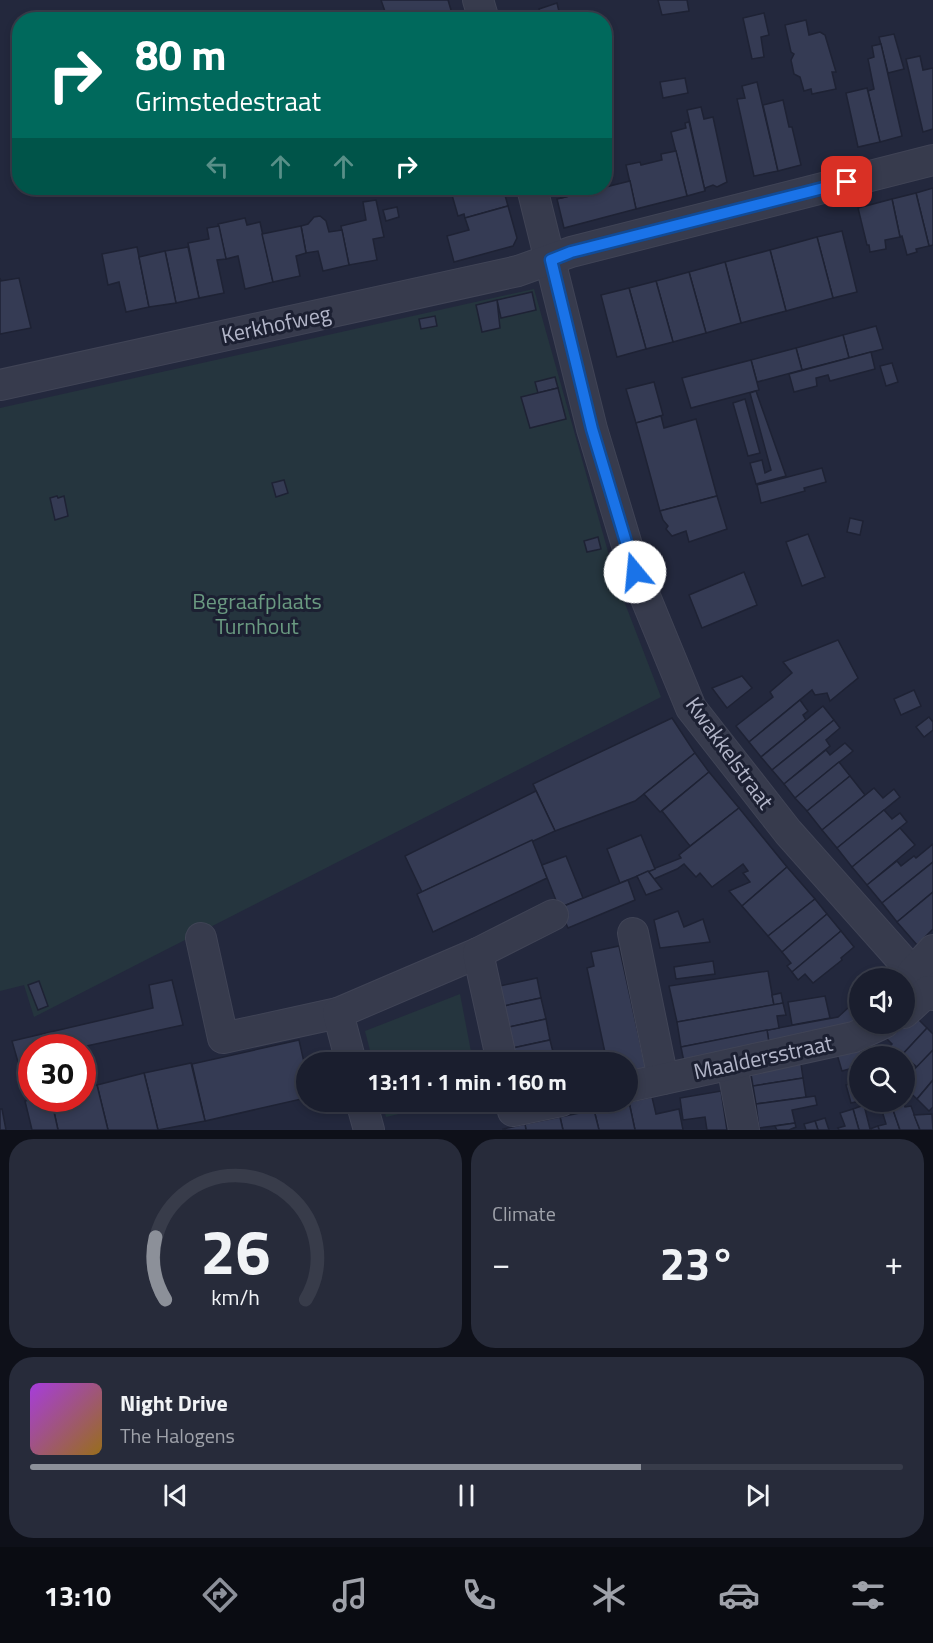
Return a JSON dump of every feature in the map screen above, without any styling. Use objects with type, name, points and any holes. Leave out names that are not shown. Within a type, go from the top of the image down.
[{"type":"street","name":"Kerkhofweg","points":[[0,385],[518,271],[571,252],[933,160]]},
{"type":"street","name":"Kwakkelstraat","points":[[534,195],[592,429],[635,572],[691,708],[788,832],[924,986]]},
{"type":"street","points":[[201,938],[223,1038],[338,1013],[478,953],[553,915]]},
{"type":"street","points":[[633,933],[669,1078]]},
{"type":"street","points":[[915,998],[924,986],[933,950]]},
{"type":"street","points":[[478,953],[500,1052]]},
{"type":"street","points":[[338,1013],[348,1052]]},
{"type":"street","name":"Maaldersstraat","points":[[638,1085],[860,1034]]},
{"type":"street","points":[[732,1065],[744,1130]]},
{"type":"street","points":[[364,1112],[369,1130]]},
{"type":"green space","name":"Begraafplaats Turnhout","points":[[534,289],[616,580],[661,697],[34,1017],[24,985],[0,991],[0,408]]},
{"type":"green space","points":[[460,994],[471,1052],[370,1052],[365,1031]]},
{"type":"green space","points":[[385,1112],[408,1112],[386,1117]]},
{"type":"building","points":[[381,0],[448,0],[452,12],[385,12]]},
{"type":"building","points":[[658,0],[687,0],[689,11],[662,15]]},
{"type":"building","points":[[557,3],[559,12],[540,12],[539,9]]},
{"type":"building","points":[[764,13],[769,35],[761,37],[764,57],[752,59],[743,18]]},
{"type":"building","points":[[806,20],[809,35],[820,32],[825,35],[836,72],[832,72],[836,89],[812,94],[811,89],[804,91],[800,77],[794,74],[791,60],[794,54],[791,52],[785,25]]},
{"type":"building","points":[[894,34],[904,69],[888,73],[879,37]]},
{"type":"building","points":[[881,44],[902,136],[880,142],[868,91],[874,89],[868,59],[874,57],[872,46]]},
{"type":"building","points":[[920,56],[923,70],[933,68],[933,129],[923,132],[906,59]]},
{"type":"building","points":[[685,78],[688,93],[663,98],[660,82]]},
{"type":"building","points":[[757,82],[778,171],[754,176],[737,99],[745,98],[742,86]]},
{"type":"building","points":[[867,88],[880,142],[858,147],[846,93]]},
{"type":"building","points":[[783,100],[801,165],[778,171],[763,105]]},
{"type":"building","points":[[701,107],[704,119],[713,117],[727,182],[717,187],[713,185],[705,188],[705,191],[687,110]]},
{"type":"building","points":[[689,122],[705,191],[687,196],[671,132],[686,128],[685,123]]},
{"type":"building","points":[[676,151],[687,196],[636,209],[626,165],[640,162],[641,165],[662,160],[661,154]]},
{"type":"building","points":[[630,181],[636,209],[564,228],[557,199],[573,195],[612,195],[612,185]]},
{"type":"building","points":[[933,188],[933,245],[929,246],[916,193]]},
{"type":"building","points":[[916,193],[929,246],[916,249],[917,252],[907,255],[902,236],[900,237],[892,199]]},
{"type":"building","points":[[452,195],[505,195],[508,206],[465,218],[464,214],[458,216]]},
{"type":"building","points":[[892,199],[900,237],[885,240],[886,249],[870,252],[858,208]]},
{"type":"building","points":[[376,200],[384,237],[373,239],[377,260],[349,265],[341,226],[366,220],[363,202]]},
{"type":"building","points":[[508,206],[517,238],[513,246],[454,262],[447,236],[469,230],[465,218]]},
{"type":"building","points":[[397,207],[399,217],[386,221],[383,210]]},
{"type":"building","points":[[320,216],[326,221],[329,232],[342,230],[349,265],[323,271],[318,251],[306,253],[301,226],[308,224],[314,217]]},
{"type":"building","points":[[245,218],[247,225],[260,222],[273,282],[245,289],[238,256],[226,259],[218,224]]},
{"type":"building","points":[[219,226],[226,259],[217,260],[224,293],[199,298],[188,243],[209,239],[207,228]]},
{"type":"building","points":[[301,226],[306,253],[296,256],[300,276],[273,282],[262,234]]},
{"type":"building","points":[[842,231],[857,292],[833,298],[817,237]]},
{"type":"building","points":[[817,237],[833,298],[786,311],[770,250]]},
{"type":"building","points":[[137,247],[149,307],[126,312],[119,282],[108,285],[102,254]]},
{"type":"building","points":[[188,247],[199,298],[176,303],[165,251]]},
{"type":"building","points":[[770,250],[786,311],[741,323],[725,262]]},
{"type":"building","points":[[165,251],[176,303],[149,307],[139,257]]},
{"type":"building","points":[[725,262],[741,323],[706,333],[689,272]]},
{"type":"building","points":[[689,272],[706,333],[673,342],[656,281]]},
{"type":"building","points":[[0,278],[1,281],[19,278],[31,328],[0,334]]},
{"type":"building","points":[[656,281],[673,342],[646,349],[629,288]]},
{"type":"building","points":[[629,288],[646,349],[617,357],[601,295]]},
{"type":"building","points":[[532,292],[536,310],[501,318],[497,300]]},
{"type":"building","points":[[497,300],[500,328],[482,332],[476,305]]},
{"type":"building","points":[[435,316],[437,326],[421,329],[419,319]]},
{"type":"building","points":[[876,326],[883,349],[849,358],[843,335]]},
{"type":"building","points":[[843,335],[849,358],[802,370],[796,348]]},
{"type":"building","points":[[796,348],[802,370],[757,382],[751,360]]},
{"type":"building","points":[[871,352],[875,369],[830,381],[828,375],[816,378],[817,386],[794,392],[789,374]]},
{"type":"building","points":[[751,360],[759,390],[691,408],[682,378]]},
{"type":"building","points":[[892,363],[898,382],[886,386],[880,366]]},
{"type":"building","points":[[555,377],[558,388],[538,393],[535,382]]},
{"type":"building","points":[[654,382],[663,415],[636,423],[626,389]]},
{"type":"building","points":[[558,388],[566,419],[530,428],[521,397]]},
{"type":"building","points":[[756,391],[786,476],[756,484],[750,463],[762,460],[765,473],[771,470],[750,393]]},
{"type":"building","points":[[745,399],[760,453],[748,456],[733,403]]},
{"type":"building","points":[[661,416],[664,428],[696,419],[717,496],[660,511],[636,423]]},
{"type":"building","points":[[822,468],[826,482],[804,488],[805,491],[761,503],[757,485]]},
{"type":"building","points":[[284,480],[288,493],[276,497],[272,483]]},
{"type":"building","points":[[57,496],[58,498],[64,496],[68,516],[55,520],[50,498]]},
{"type":"building","points":[[717,496],[727,529],[689,542],[686,531],[672,536],[666,529],[668,526],[660,511]]},
{"type":"building","points":[[850,518],[863,521],[860,535],[847,532]]},
{"type":"building","points":[[808,534],[825,577],[802,586],[786,542]]},
{"type":"building","points":[[598,537],[601,549],[587,552],[584,541]]},
{"type":"building","points":[[744,572],[757,605],[702,628],[689,595]]},
{"type":"building","points":[[838,640],[858,678],[830,701],[827,693],[815,695],[812,690],[749,742],[736,726],[773,697],[770,692],[792,673],[783,662]]},
{"type":"building","points":[[742,676],[752,688],[727,708],[712,688]]},
{"type":"building","points":[[914,690],[921,706],[901,715],[894,699]]},
{"type":"building","points":[[800,700],[808,711],[803,715],[806,720],[761,757],[749,742]]},
{"type":"building","points":[[823,706],[834,720],[772,770],[761,757]]},
{"type":"building","points":[[929,717],[933,722],[933,730],[924,737],[916,727]]},
{"type":"building","points":[[672,718],[695,753],[635,801],[555,831],[533,784]]},
{"type":"building","points":[[834,720],[840,728],[826,740],[830,746],[784,784],[772,770]]},
{"type":"building","points":[[845,743],[853,751],[795,798],[784,784],[826,750],[830,755]]},
{"type":"building","points":[[695,753],[709,772],[660,812],[644,794]]},
{"type":"building","points":[[839,762],[850,776],[807,811],[795,798]]},
{"type":"building","points":[[709,772],[739,808],[690,846],[662,811]]},
{"type":"building","points":[[850,776],[865,795],[822,830],[807,811]]},
{"type":"building","points":[[874,788],[883,798],[894,789],[900,797],[837,848],[822,830]]},
{"type":"building","points":[[536,791],[555,831],[422,892],[405,856]]},
{"type":"building","points":[[739,808],[787,867],[742,906],[729,891],[750,882],[743,873],[748,871],[743,864],[712,887],[700,873],[696,877],[684,864],[654,879],[648,871],[681,858],[679,855]]},
{"type":"building","points":[[884,810],[892,819],[900,813],[907,822],[852,867],[837,848]]},
{"type":"building","points":[[900,828],[915,845],[867,885],[852,867]]},
{"type":"building","points":[[641,835],[655,869],[620,883],[607,849]]},
{"type":"building","points":[[532,840],[547,878],[433,932],[417,894]]},
{"type":"building","points":[[933,844],[933,862],[882,903],[867,885],[897,861],[901,866],[914,856],[916,858]]},
{"type":"building","points":[[566,856],[583,898],[559,908],[542,865]]},
{"type":"building","points":[[933,862],[933,892],[897,922],[882,903]]},
{"type":"building","points":[[787,867],[815,899],[768,936],[742,906]]},
{"type":"building","points":[[648,871],[662,889],[646,895],[637,876]]},
{"type":"building","points":[[628,880],[635,900],[568,928],[559,908]]},
{"type":"building","points":[[933,892],[933,929],[917,945],[897,922]]},
{"type":"building","points":[[815,899],[827,914],[782,952],[768,936]]},
{"type":"building","points":[[678,911],[684,927],[703,919],[710,942],[660,948],[654,920]]},
{"type":"building","points":[[827,914],[841,931],[792,972],[787,966],[791,963],[782,952]]},
{"type":"building","points":[[841,931],[854,947],[841,958],[842,960],[813,983],[805,974],[798,980],[792,972]]},
{"type":"building","points":[[619,946],[647,1074],[638,1076],[638,1052],[605,1052],[587,968],[594,966],[591,952]]},
{"type":"building","points":[[713,961],[715,974],[676,979],[674,967]]},
{"type":"building","points":[[768,971],[774,1005],[677,1022],[669,986]]},
{"type":"building","points":[[537,978],[541,998],[499,1007],[495,987]]},
{"type":"building","points":[[172,980],[183,1025],[96,1044],[96,1034],[42,1034],[153,1008],[149,985]]},
{"type":"building","points":[[39,981],[48,1006],[38,1010],[28,985]]},
{"type":"building","points":[[781,993],[783,1003],[774,1005],[772,995]]},
{"type":"building","points":[[825,996],[830,1018],[792,1025],[788,1002]]},
{"type":"building","points":[[541,998],[546,1019],[504,1028],[499,1007]]},
{"type":"building","points":[[783,1003],[786,1015],[777,1016],[779,1028],[681,1047],[677,1022]]},
{"type":"building","points":[[849,1007],[849,1026],[770,1049],[767,1030],[838,1017]]},
{"type":"building","points":[[917,1018],[927,1028],[910,1046],[890,1046],[892,1044],[882,1034],[915,1034],[915,1019]]},
{"type":"building","points":[[546,1019],[550,1040],[508,1049],[504,1028]]},
{"type":"building","points":[[927,1028],[933,1034],[933,1050],[917,1067],[915,1065],[915,1046],[910,1046]]},
{"type":"building","points":[[767,1030],[770,1049],[685,1067],[681,1047]]},
{"type":"building","points":[[18,1040],[18,1062],[12,1041]]},
{"type":"building","points":[[299,1040],[302,1052],[296,1052],[296,1100],[205,1121],[192,1064]]},
{"type":"building","points":[[550,1040],[553,1052],[509,1052],[508,1049]]},
{"type":"building","points":[[859,1042],[860,1046],[849,1046],[849,1069],[842,1071],[836,1051]]},
{"type":"building","points":[[933,1050],[933,1080],[917,1099],[915,1097],[915,1069]]},
{"type":"building","points":[[800,1057],[803,1078],[753,1086],[750,1068]]},
{"type":"building","points":[[191,1063],[205,1121],[158,1130],[144,1073]]},
{"type":"building","points":[[144,1073],[158,1130],[108,1130],[97,1085]]},
{"type":"building","points":[[803,1078],[806,1097],[756,1104],[753,1086]]},
{"type":"building","points":[[933,1080],[933,1107],[929,1111],[917,1099]]},
{"type":"building","points":[[96,1085],[108,1130],[58,1130],[54,1112],[96,1112]]},
{"type":"building","points":[[721,1091],[727,1130],[707,1130],[705,1117],[683,1120],[680,1098]]},
{"type":"building","points":[[815,1096],[817,1105],[792,1110],[795,1123],[759,1128],[756,1104]]},
{"type":"building","points":[[652,1097],[656,1114],[679,1109],[683,1130],[635,1130],[631,1112],[638,1112],[638,1100]]},
{"type":"building","points":[[0,1109],[2,1109],[6,1130],[0,1130]]},
{"type":"building","points":[[849,1110],[854,1112],[859,1130],[839,1130],[838,1128],[845,1126],[840,1113]]},
{"type":"building","points":[[28,1112],[54,1112],[58,1130],[32,1130]]},
{"type":"building","points":[[594,1112],[631,1112],[635,1130],[599,1130]]},
{"type":"building","points":[[594,1112],[599,1130],[563,1130],[560,1117]]},
{"type":"building","points":[[854,1112],[866,1112],[870,1129],[878,1126],[879,1130],[859,1130]]},
{"type":"building","points":[[882,1112],[894,1112],[900,1130],[879,1130],[878,1126],[886,1124]]},
{"type":"building","points":[[894,1112],[913,1112],[920,1130],[900,1130]]},
{"type":"building","points":[[932,1114],[933,1130],[920,1130],[914,1115]]},
{"type":"building","points":[[560,1117],[563,1130],[526,1130],[525,1124]]},
{"type":"building","points":[[825,1118],[829,1130],[818,1130],[815,1121]]},
{"type":"building","points":[[815,1121],[818,1130],[806,1130],[804,1124]]},
{"type":"building","points":[[795,1123],[796,1127],[789,1130],[777,1130],[775,1126]]},
{"type":"building","points":[[525,1124],[526,1130],[503,1130],[503,1129]]},
{"type":"route","points":[[635,572],[592,429],[551,260],[571,252],[847,182]]}]
